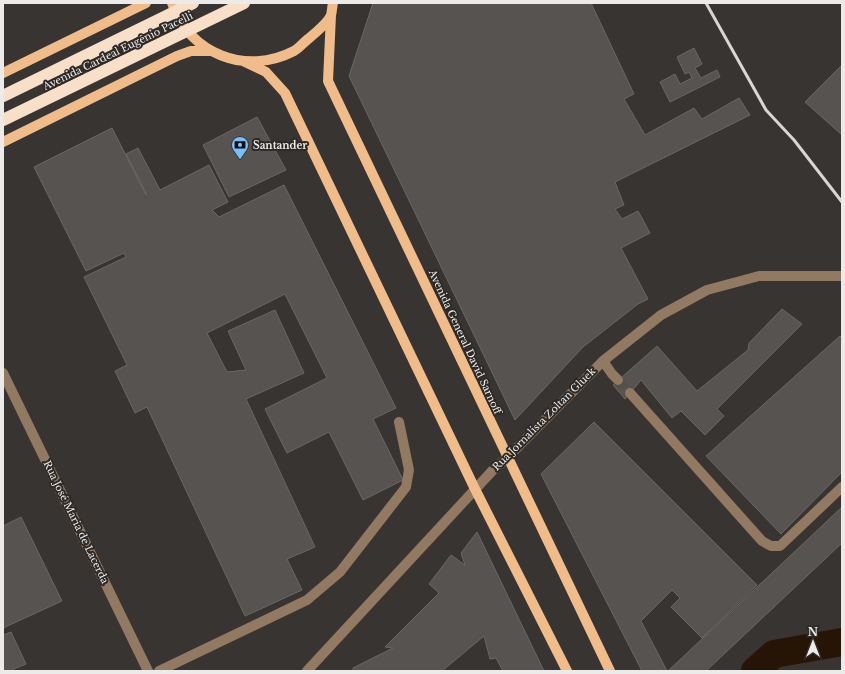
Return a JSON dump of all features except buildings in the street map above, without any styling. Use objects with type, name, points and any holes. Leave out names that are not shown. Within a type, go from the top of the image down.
[{"type":"highway","name":"Avenida Cardeal Eugênio Pacelli","points":[[3,96],[193,3]]},
{"type":"highway","name":"Avenida Cardeal Eugênio Pacelli","points":[[3,120],[244,3]]},
{"type":"main road","points":[[3,73],[146,3]]},
{"type":"main road","points":[[172,3],[176,16],[191,36],[210,51],[226,58],[243,61],[270,60],[294,50],[315,34],[331,15]]},
{"type":"main road","name":"Avenida General David Sarnoff","points":[[333,3],[331,15],[328,82],[610,671]]},
{"type":"main road","points":[[3,142],[177,56],[191,51],[210,51]]},
{"type":"main road","points":[[243,61],[266,72],[285,93],[475,489],[567,671]]},
{"type":"street","name":"Rua Jornalista Zoltan Gluek","points":[[307,671],[493,470],[507,458],[603,361],[661,315],[707,290],[759,276],[842,276]]},
{"type":"street","points":[[603,361],[618,380]]},
{"type":"street","name":"Rua José Maria de Lacerda","points":[[3,373],[148,671]]},
{"type":"street","points":[[630,393],[762,541],[771,546],[780,546],[842,487]]},
{"type":"street","points":[[159,671],[307,600],[340,572],[406,487],[409,470],[399,422]]},
{"type":"waterway","points":[[755,671],[774,654],[842,642]]},
{"type":"tunnel","points":[[618,380],[630,393]]},
{"type":"railway","points":[[706,3],[766,110],[794,140],[842,202]]},
{"type":"place","name":"Santander","points":[[240,160]]}]
